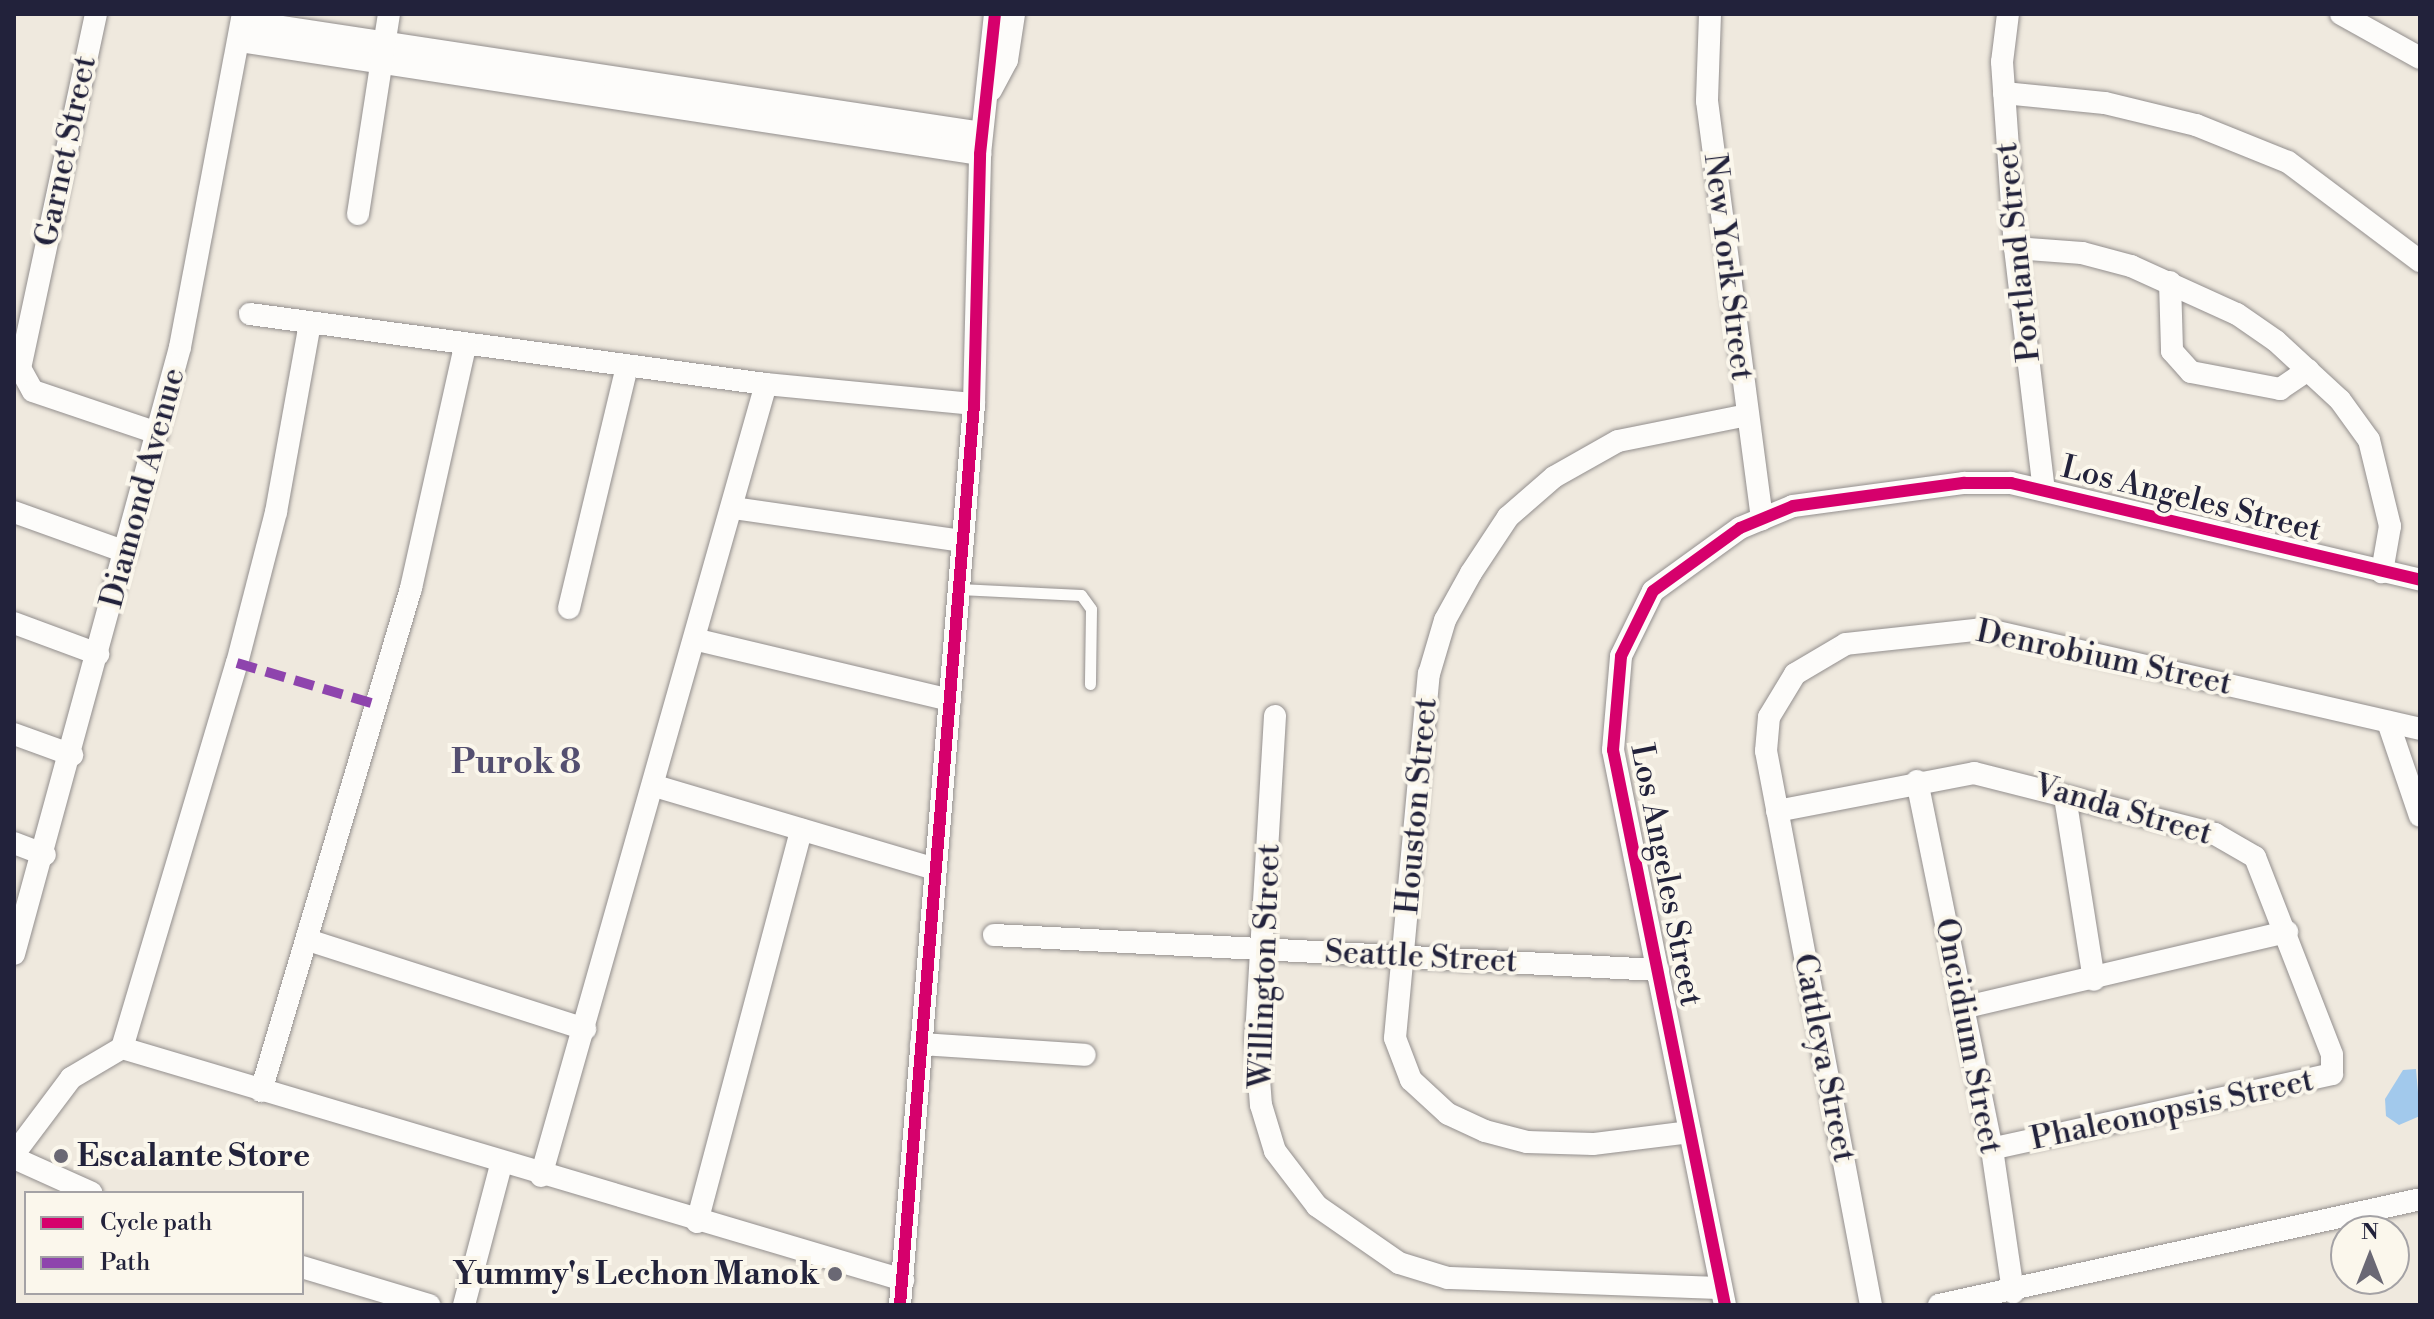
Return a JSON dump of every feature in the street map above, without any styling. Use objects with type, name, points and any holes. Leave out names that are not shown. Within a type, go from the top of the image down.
[{"type":"street","name":"Garnet Street","points":[[96,14],[20,368],[33,391],[157,433]]},
{"type":"street","points":[[358,214],[389,14]]},
{"type":"street","points":[[900,1305],[974,404],[981,144],[995,14]]},
{"type":"street","points":[[988,95],[1007,60],[1014,14]]},
{"type":"street","name":"New York Street","points":[[1710,14],[1707,101],[1762,519]]},
{"type":"street","name":"Portland Street","points":[[2008,14],[2004,93],[2015,248],[2044,490]]},
{"type":"street","points":[[2341,14],[2420,58]]},
{"type":"street","name":"Diamond Avenue","points":[[14,954],[45,855],[157,433],[241,25]]},
{"type":"street","points":[[241,25],[383,53],[981,144]]},
{"type":"street","points":[[2004,93],[2105,103],[2196,125],[2288,162],[2420,261]]},
{"type":"street","points":[[2015,248],[2082,253],[2170,282],[2237,314],[2308,370],[2340,400],[2377,462],[2390,526],[2382,572]]},
{"type":"street","points":[[2170,282],[2172,351],[2191,372],[2280,389],[2308,370]]},
{"type":"street","points":[[250,314],[465,346],[766,384],[974,404]]},
{"type":"street","points":[[88,1191],[14,1156],[71,1078],[122,1048],[237,663],[276,512],[310,323]]},
{"type":"street","points":[[261,1091],[311,941],[411,588],[465,346]]},
{"type":"street","points":[[569,608],[627,366]]},
{"type":"street","points":[[541,1176],[698,640],[766,384]]},
{"type":"street","name":"Houston Street","points":[[1690,1132],[1593,1144],[1527,1142],[1448,1114],[1411,1080],[1395,1038],[1429,674],[1445,620],[1471,573],[1508,517],[1554,477],[1618,441],[1747,415]]},
{"type":"street","name":"Los Angeles Street","points":[[1723,1296],[1613,750],[1621,656],[1653,591],[1683,564],[1762,519],[1897,486],[2011,483],[2420,580]]},
{"type":"street","points":[[733,508],[963,541]]},
{"type":"street","points":[[14,512],[126,552]]},
{"type":"street","points":[[14,623],[98,654]]},
{"type":"street","name":"Denrobium Street","points":[[1777,811],[1769,717],[1795,674],[1846,644],[1928,631],[2015,634],[2420,729]]},
{"type":"street","points":[[698,640],[950,700]]},
{"type":"street","name":"Willington Street","points":[[1275,716],[1261,949],[1260,1092],[1275,1151],[1317,1206],[1356,1237],[1399,1263],[1448,1278],[1723,1296]]},
{"type":"street","points":[[2388,722],[2420,816]]},
{"type":"street","points":[[14,734],[72,755]]},
{"type":"street","name":"Vanda Street","points":[[1777,811],[1917,781],[1974,773],[2242,846],[2265,874],[2332,1055]]},
{"type":"street","name":"Oncidium Street","points":[[1917,781],[1992,1149],[2013,1292]]},
{"type":"street","points":[[655,786],[936,869]]},
{"type":"street","points":[[2065,797],[2094,980]]},
{"type":"street","name":"Cattleya Street","points":[[1777,811],[1871,1305]]},
{"type":"street","points":[[697,1222],[801,830]]},
{"type":"street","points":[[14,843],[45,855]]},
{"type":"street","points":[[1962,1008],[2094,980],[2287,932]]},
{"type":"street","name":"Seattle Street","points":[[994,935],[1658,970]]},
{"type":"street","points":[[311,941],[585,1029]]},
{"type":"street","points":[[921,1044],[1085,1055]]},
{"type":"street","points":[[122,1048],[501,1165],[903,1280]]},
{"type":"street","name":"Phaleonopsis Street","points":[[1992,1149],[2318,1081],[2332,1074],[2332,1055]]},
{"type":"street","points":[[464,1305],[501,1165]]},
{"type":"street","points":[[1939,1305],[2013,1292],[2420,1199]]},
{"type":"street","points":[[304,1268],[429,1305]]},
{"type":"lane","points":[[959,589],[1081,595],[1091,609],[1090,684]]},
{"type":"water","points":[[2416,1069],[2420,1116],[2399,1125],[2386,1116],[2385,1099],[2403,1070]]},
{"type":"marked path","points":[[237,663],[378,705]]},
{"type":"cycle path","points":[[900,1305],[974,404],[980,154],[995,14]]},
{"type":"cycle path","points":[[1725,1305],[1613,750],[1621,656],[1653,591],[1740,528],[1793,506],[1964,483],[2011,483],[2420,580]]},
{"type":"place","name":"Escalante Store","points":[[61,1156]]},
{"type":"place","name":"Yummy's Lechon Manok","points":[[835,1274]]},
{"type":"district","name":"Purok 8","points":[[516,764]]}]
